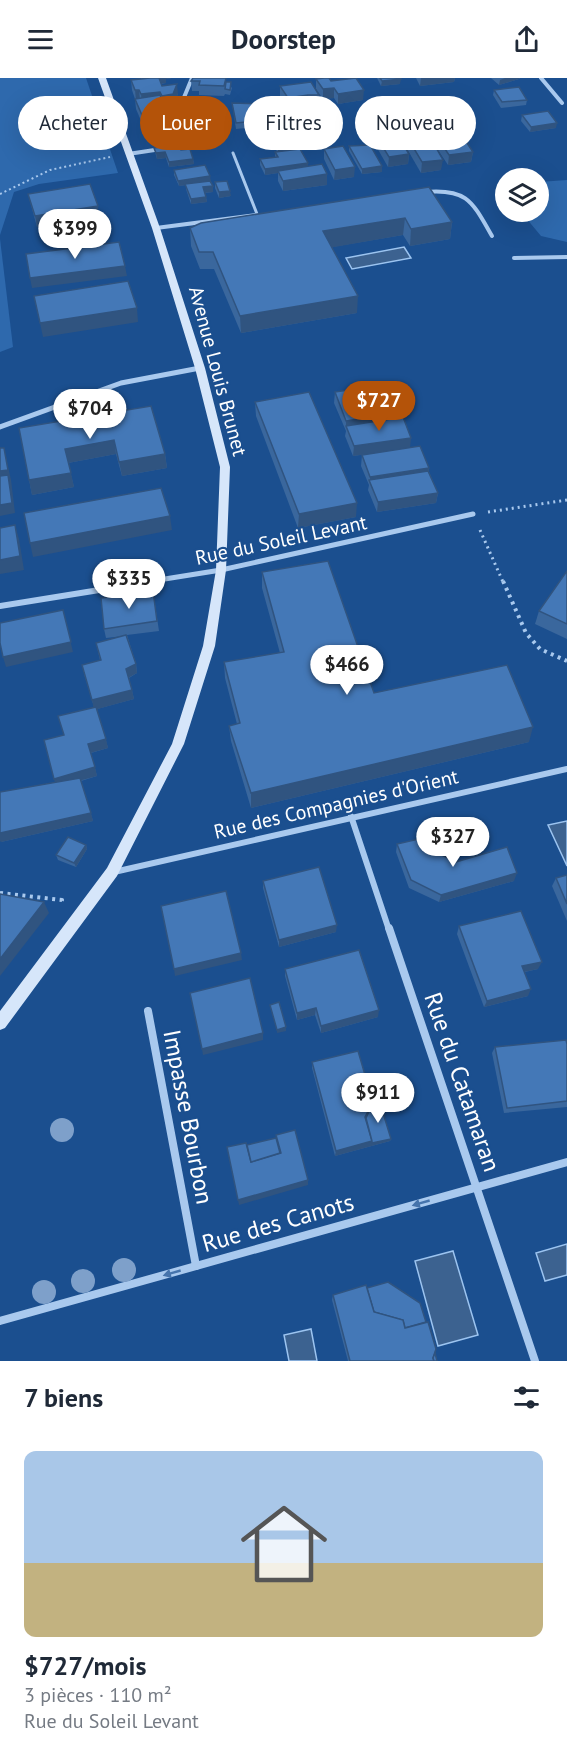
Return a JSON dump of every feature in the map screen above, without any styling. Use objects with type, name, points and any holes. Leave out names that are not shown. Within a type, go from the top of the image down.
[{"type":"street","name":"Avenue Louis Brunet","points":[[0,1023],[112,872],[178,744],[210,646],[221,570],[225,467],[200,368],[156,228],[102,78]]},
{"type":"street","points":[[128,154],[168,148],[180,140],[182,132],[178,112],[192,78]]},
{"type":"street","points":[[541,78],[562,103]]},
{"type":"street","points":[[417,193],[451,189],[468,197],[492,236]]},
{"type":"street","points":[[156,228],[269,213]]},
{"type":"street","points":[[514,258],[567,257]]},
{"type":"street","points":[[0,427],[122,383],[200,368]]},
{"type":"street","name":"Rue du Soleil Levant","points":[[0,606],[221,570],[473,514]]},
{"type":"street","name":"Rue des Compagnies d'Orient","points":[[112,872],[351,816],[567,769]]},
{"type":"street","name":"Rue du Catamaran","points":[[351,816],[535,1361]]},
{"type":"street","name":"Impasse Bourbon","points":[[148,1011],[196,1266]]},
{"type":"street","name":"Rue des Canots","points":[[0,1321],[567,1162]]},
{"type":"lane","points":[[233,153],[257,214]]},
{"type":"path","points":[[0,194],[50,170],[92,159],[128,154]]},
{"type":"path","points":[[567,500],[473,514],[526,633],[540,649],[567,661]]},
{"type":"path","points":[[0,893],[62,900],[52,919],[70,929]]},
{"type":"shaded area","points":[[0,78],[86,78],[92,96],[18,96],[18,150],[110,150],[118,173],[39,184],[14,192],[0,235]]},
{"type":"shaded area","points":[[567,180],[567,242],[541,236],[529,222],[549,222],[549,181]]},
{"type":"shaded area","points":[[0,239],[13,347],[0,352]]},
{"type":"shaded area","points":[[404,247],[411,258],[352,269],[346,258]]},
{"type":"shaded area","points":[[567,821],[567,866],[548,825]]},
{"type":"shaded area","points":[[567,1244],[567,1275],[545,1281],[536,1253]]},
{"type":"shaded area","points":[[453,1251],[478,1335],[438,1346],[415,1261]]},
{"type":"shaded area","points":[[311,1329],[317,1361],[289,1361],[284,1335]]},
{"type":"building","points":[[159,78],[162,86],[177,84],[173,94],[162,96],[160,92],[141,94],[139,90],[135,90],[131,80]]},
{"type":"building","points":[[193,78],[226,78],[224,86],[199,85],[200,81],[191,81]]},
{"type":"building","points":[[329,78],[331,81],[356,78],[364,90],[338,94],[334,88],[323,89],[316,79]]},
{"type":"building","points":[[380,78],[400,78],[401,79],[382,81]]},
{"type":"building","points":[[226,82],[231,82],[230,90],[225,89]]},
{"type":"building","points":[[311,82],[319,95],[287,96],[280,86]]},
{"type":"building","points":[[519,87],[527,100],[502,102],[494,90]]},
{"type":"building","points":[[140,98],[140,111],[135,99]]},
{"type":"building","points":[[232,103],[244,103],[244,122],[236,123]]},
{"type":"building","points":[[548,111],[557,123],[531,127],[522,115]]},
{"type":"building","points":[[343,146],[355,167],[335,170],[325,150],[343,150]]},
{"type":"building","points":[[349,146],[355,146],[355,150],[373,150],[382,166],[362,169]]},
{"type":"building","points":[[155,150],[190,150],[193,159],[169,162],[165,152],[156,153]]},
{"type":"building","points":[[301,150],[308,163],[265,169],[260,159],[278,157],[275,152]]},
{"type":"building","points":[[385,150],[407,150],[409,154],[389,157]]},
{"type":"building","points":[[415,150],[437,150],[443,160],[422,162]]},
{"type":"building","points":[[446,150],[472,150],[473,152],[449,155]]},
{"type":"building","points":[[322,164],[327,174],[283,181],[278,171]]},
{"type":"building","points":[[205,165],[210,176],[178,181],[174,170]]},
{"type":"building","points":[[210,181],[213,186],[203,187],[206,197],[191,199],[185,184]]},
{"type":"building","points":[[227,181],[230,191],[219,192],[215,182]]},
{"type":"building","points":[[90,184],[98,206],[35,216],[28,194]]},
{"type":"building","points":[[429,187],[452,222],[411,229],[405,218],[323,231],[358,296],[240,316],[213,252],[199,252],[190,228],[201,223]]},
{"type":"building","points":[[119,242],[125,266],[30,278],[26,254]]},
{"type":"building","points":[[128,281],[137,308],[40,323],[34,296]]},
{"type":"building","points":[[388,384],[401,412],[346,421],[335,392]]},
{"type":"building","points":[[309,392],[357,503],[299,514],[255,402]]},
{"type":"building","points":[[151,406],[165,454],[119,462],[114,440],[65,449],[71,473],[29,480],[19,428]]},
{"type":"building","points":[[403,417],[411,438],[354,446],[346,426]]},
{"type":"building","points":[[420,446],[429,468],[370,477],[362,455]]},
{"type":"building","points":[[0,448],[4,448],[8,470],[0,471]]},
{"type":"building","points":[[428,471],[438,493],[378,502],[369,480]]},
{"type":"building","points":[[8,475],[12,503],[0,505],[0,476]]},
{"type":"building","points":[[161,488],[170,516],[30,543],[24,513]]},
{"type":"building","points":[[15,525],[20,556],[0,560],[0,528]]},
{"type":"building","points":[[328,561],[374,693],[507,665],[533,727],[251,793],[229,726],[240,723],[224,662],[284,652],[262,572]]},
{"type":"building","points":[[567,571],[567,624],[539,611]]},
{"type":"building","points":[[153,591],[157,621],[104,629],[101,598]]},
{"type":"building","points":[[63,610],[71,642],[3,657],[0,623]]},
{"type":"building","points":[[126,635],[136,664],[126,669],[132,690],[92,700],[82,665],[101,660],[96,643]]},
{"type":"building","points":[[96,707],[106,739],[88,744],[95,767],[54,779],[44,740],[64,735],[58,716]]},
{"type":"building","points":[[80,778],[91,813],[0,833],[0,792]]},
{"type":"building","points":[[68,837],[86,845],[74,863],[56,855]]},
{"type":"building","points":[[423,838],[429,849],[456,862],[507,847],[517,873],[441,895],[411,880],[397,844]]},
{"type":"building","points":[[319,867],[337,925],[279,940],[263,881]]},
{"type":"building","points":[[567,875],[567,904],[556,878]]},
{"type":"building","points":[[226,891],[241,953],[174,969],[161,906]]},
{"type":"building","points":[[0,894],[44,902],[0,959]]},
{"type":"building","points":[[521,911],[542,962],[522,966],[531,989],[487,1001],[459,926]]},
{"type":"building","points":[[359,950],[379,1010],[321,1026],[316,1008],[297,1013],[285,969]]},
{"type":"building","points":[[250,978],[263,1033],[202,1049],[190,993]]},
{"type":"building","points":[[279,1002],[286,1027],[277,1030],[270,1005]]},
{"type":"building","points":[[566,1040],[567,1101],[507,1108],[495,1047]]},
{"type":"building","points":[[358,1051],[373,1102],[365,1117],[372,1141],[336,1151],[312,1062]]},
{"type":"building","points":[[380,1103],[391,1139],[372,1143],[366,1118],[372,1105]]},
{"type":"building","points":[[295,1130],[308,1180],[238,1200],[227,1147],[246,1143],[251,1162],[281,1153],[276,1135]]},
{"type":"building","points":[[276,1138],[280,1153],[251,1162],[247,1145]]},
{"type":"building","points":[[388,1282],[420,1303],[426,1322],[405,1328],[403,1320],[374,1312],[367,1288]]},
{"type":"building","points":[[366,1285],[374,1312],[403,1320],[405,1328],[428,1322],[436,1349],[434,1361],[350,1361],[333,1295]]}]
